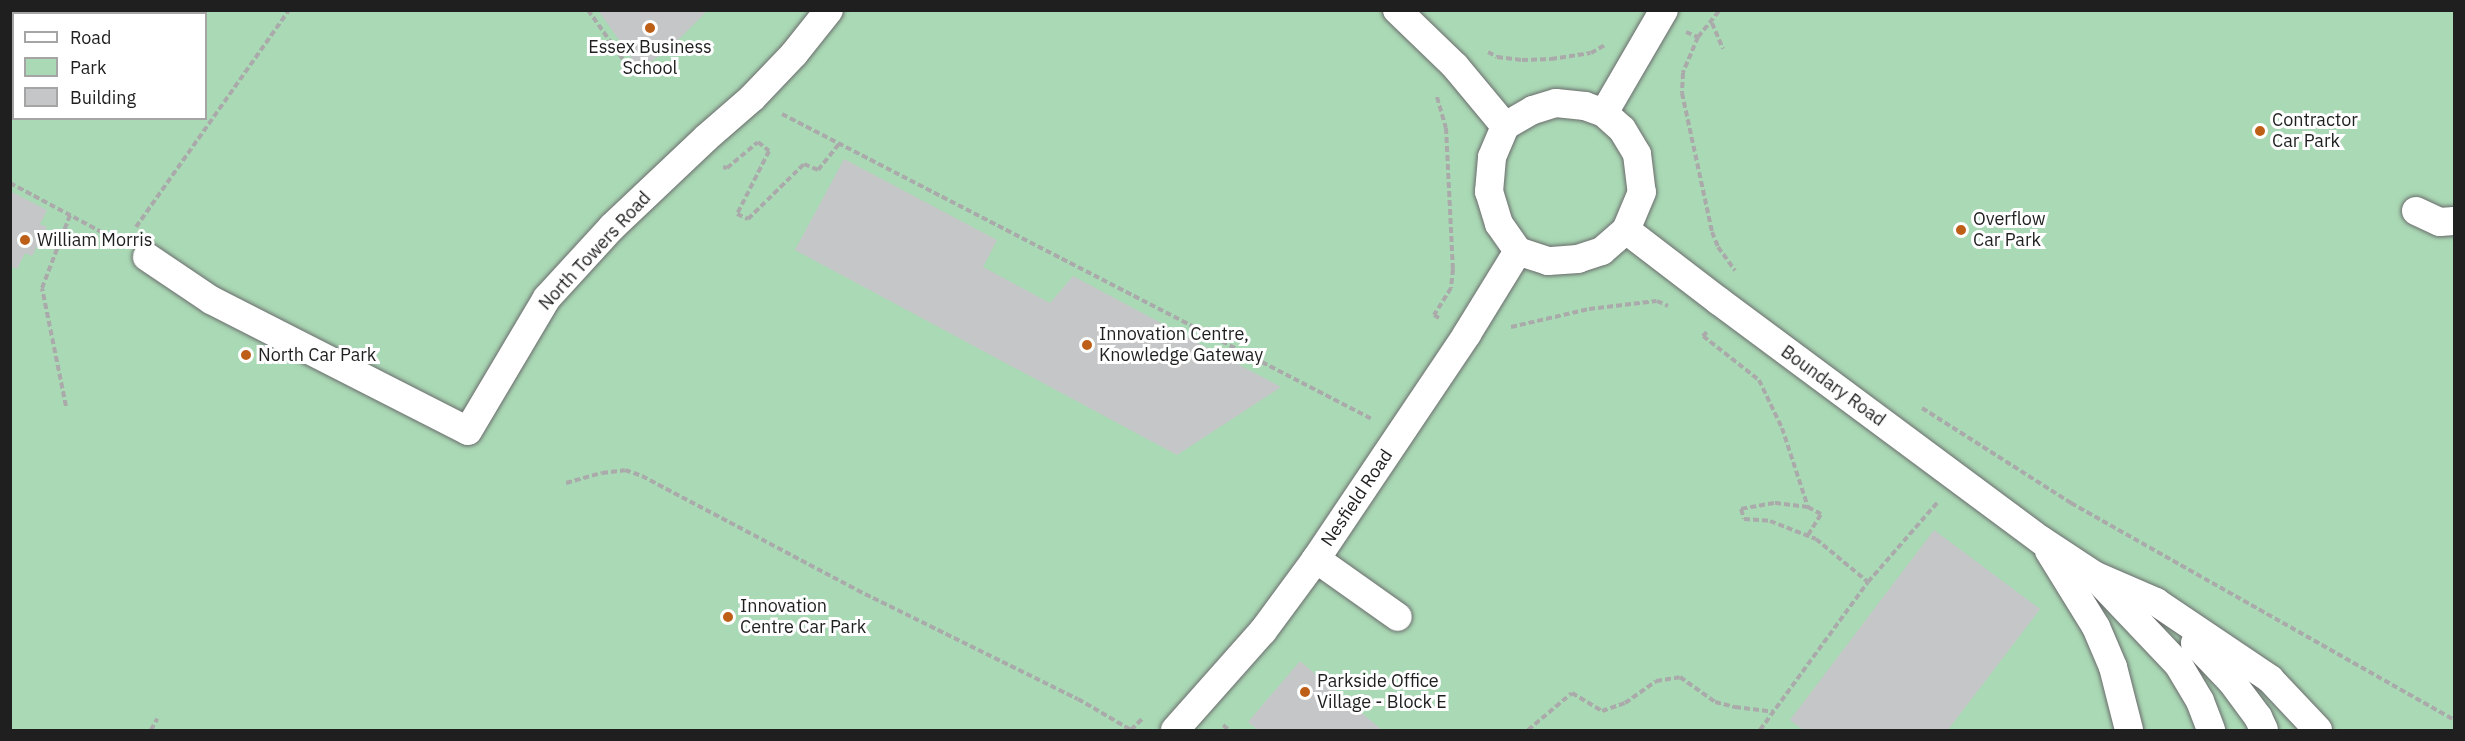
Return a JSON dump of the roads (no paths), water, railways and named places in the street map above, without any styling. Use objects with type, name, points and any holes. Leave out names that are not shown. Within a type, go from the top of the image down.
[{"type":"street","name":"North Towers Road","points":[[135,251],[211,300],[468,431],[547,298],[612,227],[752,98],[794,54],[829,10]]},
{"type":"street","points":[[1397,10],[1455,66],[1505,126]]},
{"type":"street","points":[[1604,113],[1661,15]]},
{"type":"street","points":[[1556,103],[1585,106],[1604,113],[1622,129],[1637,154],[1642,192],[1626,230],[1602,251],[1578,259],[1548,261],[1518,251],[1499,224],[1489,192],[1492,157],[1505,126],[1533,110],[1556,103]]},
{"type":"street","points":[[2416,211],[2440,222],[2454,221]]},
{"type":"street","name":"Boundary Road","points":[[1626,230],[1719,302],[2041,540],[2094,575],[2156,602],[2270,679],[2318,730]]},
{"type":"street","name":"Nesfield Road","points":[[1175,730],[1263,631],[1316,559],[1467,334],[1518,251]]},
{"type":"street","name":"Boundary Road","points":[[2041,540],[2073,587],[2096,627],[2113,667],[2129,730]]},
{"type":"street","points":[[1316,559],[1398,617]]},
{"type":"street","name":"Boundary Road","points":[[2094,575],[2178,664],[2200,701],[2211,730]]},
{"type":"street","name":"Boundary Road","points":[[2156,602],[2232,682],[2258,717],[2264,730]]},
{"type":"place","name":"Essex Business School","points":[[650,28]]},
{"type":"place","name":"Contractor Car Park","points":[[2260,131]]},
{"type":"place","name":"Overflow Car Park","points":[[1961,230]]},
{"type":"place","name":"William Morris","points":[[25,240]]},
{"type":"place","name":"Innovation Centre, Knowledge Gateway","points":[[1087,345]]},
{"type":"place","name":"North Car Park","points":[[246,355]]},
{"type":"place","name":"Innovation Centre Car Park","points":[[728,617]]},
{"type":"place","name":"Parkside Office Village - Block E","points":[[1305,692]]}]
